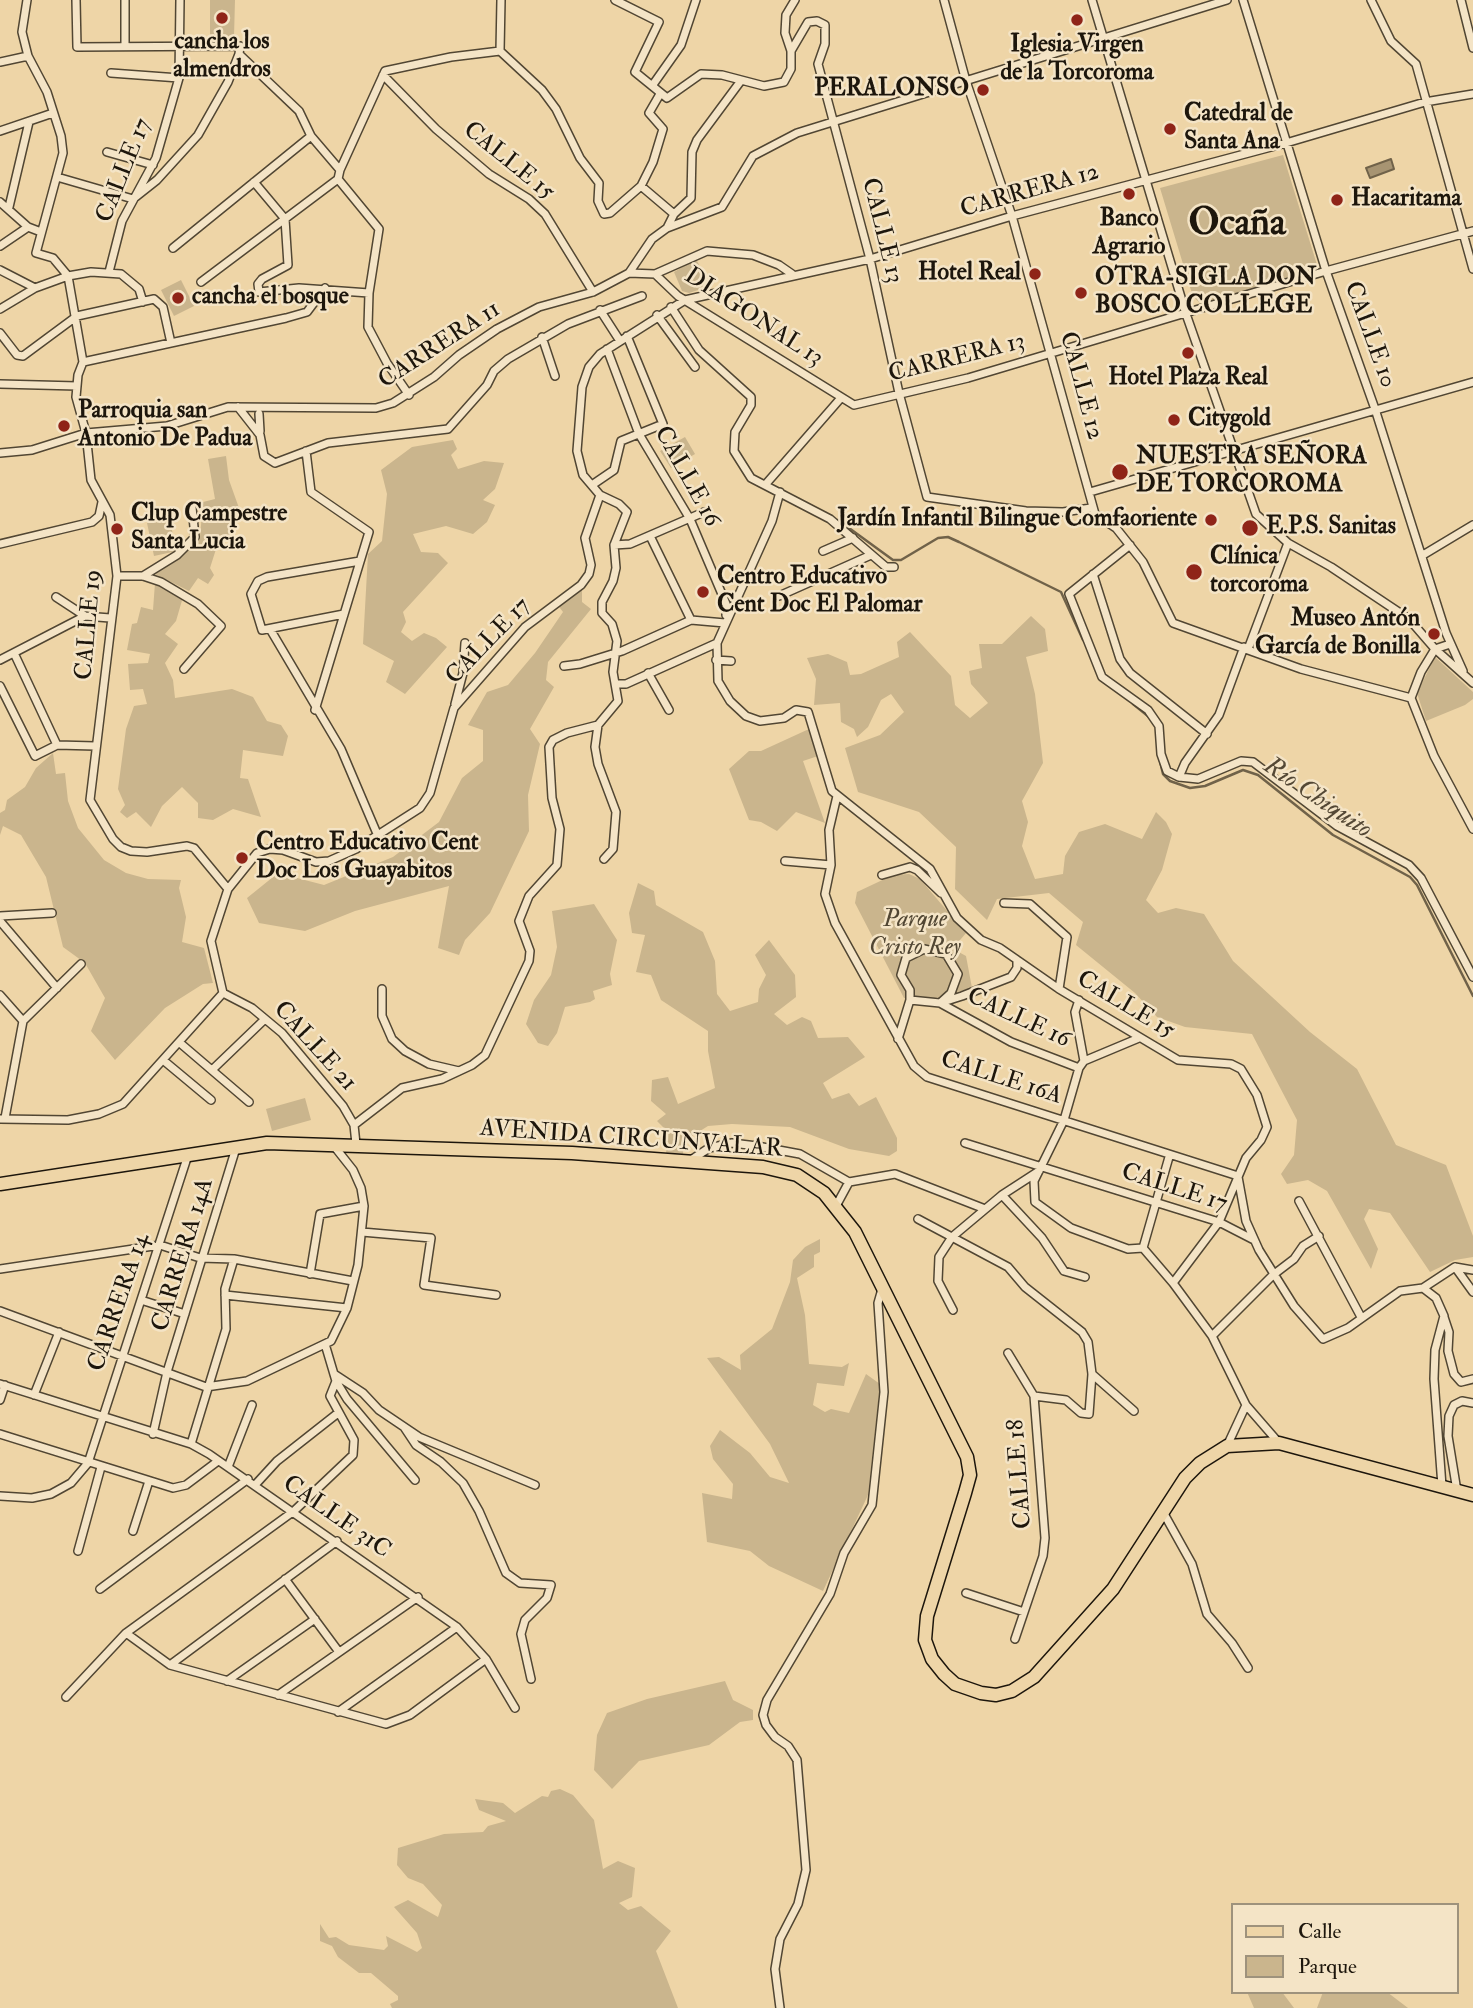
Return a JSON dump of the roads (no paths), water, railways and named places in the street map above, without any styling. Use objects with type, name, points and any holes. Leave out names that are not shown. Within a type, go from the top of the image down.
[{"type":"main road","name":"AVENIDA CIRCUNVALAR","points":[[0,1184],[267,1143],[572,1153],[784,1171],[811,1182],[836,1206],[855,1232],[967,1457],[970,1475],[925,1627],[932,1659],[955,1684],[968,1690],[996,1695],[1024,1685],[1034,1677],[1113,1589],[1185,1478],[1200,1463],[1227,1446]]},
{"type":"main road","points":[[1227,1446],[1279,1443],[1473,1495]]},
{"type":"street","points":[[27,0],[22,32],[28,56],[41,78],[53,113],[63,153],[36,253],[53,258],[68,275],[83,362],[307,312],[325,289]]},
{"type":"street","points":[[76,0],[77,47],[181,45],[239,50],[299,111],[311,136],[340,170]]},
{"type":"street","points":[[125,0],[125,46]]},
{"type":"street","name":"CALLE 17","points":[[109,272],[122,221],[153,165],[179,78],[180,0]]},
{"type":"street","points":[[501,0],[500,51],[542,90],[556,108],[580,158],[599,183],[598,201],[604,214],[610,213],[641,186],[663,129],[649,113],[660,94]]},
{"type":"street","points":[[615,0],[659,22],[635,72],[667,98],[675,95],[701,74],[722,75],[740,82],[764,86],[783,82],[791,69],[791,51],[785,33],[786,15],[795,0]]},
{"type":"street","points":[[652,86],[681,46],[696,0]]},
{"type":"street","name":"CALLE 12","points":[[944,0],[966,81],[1012,216],[1052,354],[1090,492],[1091,508]]},
{"type":"street","points":[[1092,0],[1186,314],[1232,452],[1256,514],[1287,543],[1331,567],[1409,620],[1435,649],[1471,682]]},
{"type":"street","name":"CARRERA 11","points":[[0,453],[32,450],[86,433],[167,426],[205,412],[238,407],[376,408],[410,395],[459,355],[497,329],[539,307],[593,292],[629,273],[652,239],[667,228],[722,207],[753,156],[759,151],[797,133],[1227,0]]},
{"type":"street","name":"CALLE 10","points":[[1243,0],[1326,271],[1375,409],[1450,644],[1471,682]]},
{"type":"street","points":[[1371,0],[1391,41],[1416,64],[1473,269]]},
{"type":"street","points":[[1461,0],[1472,42]]},
{"type":"street","name":"CALLE 13","points":[[791,51],[811,20],[825,25],[825,44],[818,64],[870,258],[899,393],[927,497],[1026,511],[1063,512],[1091,508]]},
{"type":"street","points":[[57,177],[133,199],[164,173],[198,135],[228,82],[239,50]]},
{"type":"street","points":[[201,282],[338,179],[385,71],[451,57],[500,51]]},
{"type":"street","points":[[0,62],[28,56]]},
{"type":"street","points":[[111,73],[179,78]]},
{"type":"street","name":"CALLE 15","points":[[383,75],[436,129],[489,174],[529,199],[545,214],[593,292]]},
{"type":"street","name":"CARRERA 11","points":[[667,228],[674,214],[691,198],[692,152],[697,140],[740,82]]},
{"type":"street","name":"CARRERA 12","points":[[607,349],[657,315],[685,300],[870,258],[1425,102],[1473,94]]},
{"type":"street","points":[[0,131],[53,113]]},
{"type":"street","points":[[9,207],[29,122]]},
{"type":"street","points":[[173,248],[311,136]]},
{"type":"street","points":[[107,152],[153,165]]},
{"type":"street","points":[[338,179],[379,229],[369,293],[368,327],[387,363],[410,395]]},
{"type":"street","points":[[254,182],[285,219],[288,265],[262,279],[257,289],[269,293],[284,289],[369,293]]},
{"type":"street","points":[[641,186],[674,214]]},
{"type":"street","points":[[0,202],[9,207],[28,227],[41,232]]},
{"type":"street","points":[[0,246],[28,227]]},
{"type":"street","name":"CARRERA 13","points":[[854,405],[968,378],[1326,271],[1473,231]]},
{"type":"street","points":[[655,274],[707,251],[753,255],[779,265],[792,274]]},
{"type":"street","points":[[0,270],[35,288]]},
{"type":"street","points":[[0,309],[35,288],[68,275],[109,272],[121,274],[132,281],[139,289],[143,302]]},
{"type":"street","name":"DIAGONAL 13","points":[[629,273],[655,274],[685,300],[806,373],[840,399],[854,405]]},
{"type":"street","points":[[259,414],[264,456],[275,463],[338,442],[448,429],[487,385],[494,371],[542,337],[600,310],[642,296]]},
{"type":"street","points":[[0,332],[17,355],[23,356],[77,316],[154,299],[160,302],[171,343]]},
{"type":"street","points":[[671,307],[699,350],[748,391],[751,397],[751,405],[735,432],[734,452],[751,478],[830,519],[871,555],[887,567],[894,567]]},
{"type":"street","points":[[600,310],[620,341]]},
{"type":"street","points":[[657,315],[682,353],[695,367]]},
{"type":"street","points":[[592,485],[614,470],[621,441],[663,424],[627,336]]},
{"type":"street","points":[[542,337],[555,376]]},
{"type":"street","points":[[354,1125],[402,1088],[426,1084],[460,1071],[485,1055],[529,961],[530,951],[519,921],[528,895],[553,873],[558,856],[560,829],[549,747],[553,740],[598,725],[618,701],[615,684],[615,632],[602,613],[602,602],[616,568],[614,545],[627,512],[620,504],[600,495],[578,462],[581,394],[589,367],[607,349]]},
{"type":"street","name":"CALLE 16","points":[[607,349],[639,434],[690,519],[727,606],[725,623]]},
{"type":"street","name":"CALLE 19","points":[[83,362],[76,397],[86,433],[91,480],[112,526],[117,576],[90,800],[113,839],[121,846],[131,851],[147,852],[187,846],[194,848],[228,889]]},
{"type":"street","points":[[1090,492],[1473,382]]},
{"type":"street","points":[[0,384],[77,386]]},
{"type":"street","points":[[765,485],[840,399]]},
{"type":"street","points":[[238,407],[260,435]]},
{"type":"street","points":[[306,451],[311,492],[369,532],[315,710]]},
{"type":"street","points":[[780,492],[772,522],[718,643],[718,681],[730,701],[746,716],[760,721],[784,718],[796,710],[808,712],[832,791],[930,869],[943,896]]},
{"type":"street","name":"CALLE 17","points":[[223,993],[211,941],[228,889],[257,853],[270,849],[283,850],[316,862],[328,861],[378,836],[415,812],[430,793],[454,708],[525,627],[581,584],[589,574],[591,565],[584,538],[600,495]]},
{"type":"street","points":[[0,544],[92,522],[99,516],[102,502]]},
{"type":"street","points":[[143,576],[177,555],[195,537],[192,507]]},
{"type":"street","points":[[1091,508],[1116,528],[1143,562],[1173,623],[1301,669],[1411,698]]},
{"type":"street","points":[[614,545],[630,544],[704,512]]},
{"type":"street","points":[[1423,555],[1473,525]]},
{"type":"street","points":[[650,536],[691,620]]},
{"type":"street","points":[[823,551],[853,538]]},
{"type":"street","points":[[1179,777],[1185,763],[1219,715],[1287,543]]},
{"type":"street","points":[[1130,545],[1069,594],[1102,677],[1148,710],[1161,733],[1163,763],[1173,775],[1198,779],[1241,761],[1253,762],[1337,826],[1409,865],[1421,878],[1473,977]]},
{"type":"street","points":[[779,596],[871,555]]},
{"type":"street","points":[[344,614],[270,629],[259,627],[251,594],[258,581],[267,577],[360,561]]},
{"type":"street","points":[[1093,574],[1120,659],[1130,673],[1207,734]]},
{"type":"street","points":[[117,576],[143,576],[161,582],[198,604],[221,626],[184,669]]},
{"type":"street","points":[[56,597],[85,615],[110,618]]},
{"type":"street","points":[[0,660],[85,615]]},
{"type":"street","points":[[564,666],[580,664],[622,650],[691,620],[725,623]]},
{"type":"street","points":[[270,629],[315,710],[341,749],[378,836]]},
{"type":"street","points":[[454,708],[463,673],[465,643]]},
{"type":"street","points":[[615,684],[626,684],[718,643]]},
{"type":"street","points":[[1450,644],[1435,649],[1420,672],[1411,698],[1434,756],[1473,829]]},
{"type":"street","points":[[14,653],[57,745]]},
{"type":"street","points":[[716,660],[731,661]]},
{"type":"street","points":[[648,673],[669,710]]},
{"type":"street","points":[[0,686],[35,756],[57,745],[95,746]]},
{"type":"street","points":[[598,725],[595,747],[598,764],[616,812],[613,849],[604,859]]},
{"type":"street","name":"CALLE 16A","points":[[837,796],[829,830],[831,865],[825,894],[835,923],[914,1066],[928,1077],[1064,1119],[1169,1157],[1238,1176]]},
{"type":"street","points":[[785,862],[831,865]]},
{"type":"street","points":[[881,875],[910,867],[917,870],[943,896]]},
{"type":"street","name":"CALLE 15","points":[[943,896],[957,919],[981,940],[1139,1038],[1178,1060],[1231,1064],[1241,1069],[1263,1109],[1267,1127],[1261,1140],[1246,1158],[1238,1176]]},
{"type":"street","points":[[1004,903],[1030,904],[1067,937],[1059,989]]},
{"type":"street","points":[[0,918],[52,913]]},
{"type":"street","points":[[0,918],[57,988]]},
{"type":"street","points":[[898,1039],[910,1000],[910,990],[901,975],[906,958],[924,949],[946,954],[958,974],[951,993],[940,1003]]},
{"type":"street","points":[[910,1000],[940,1003],[1011,976],[1017,968],[1017,960]]},
{"type":"street","points":[[81,964],[23,1021],[2,1119],[68,1120],[99,1114],[133,1096],[223,993]]},
{"type":"street","points":[[382,989],[382,1016],[392,1039],[405,1051],[429,1064],[460,1071]]},
{"type":"street","name":"CALLE 21","points":[[223,993],[252,1008],[282,1033],[354,1125],[356,1144]]},
{"type":"street","points":[[0,995],[23,1021]]},
{"type":"street","points":[[1079,1000],[1075,1012],[1084,1061]]},
{"type":"street","name":"CALLE 16","points":[[940,1003],[1011,1042],[1079,1068]]},
{"type":"street","points":[[213,1069],[265,1019]]},
{"type":"street","points":[[1139,1038],[1084,1061],[1079,1068],[1064,1119],[1043,1168],[1034,1181],[1035,1202],[1071,1228],[1128,1249],[1143,1248]]},
{"type":"street","points":[[180,1043],[249,1102]]},
{"type":"street","points":[[163,1060],[211,1100]]},
{"type":"street","points":[[687,1163],[709,1148],[732,1143],[757,1146],[800,1154],[849,1182],[895,1174],[985,1209]]},
{"type":"street","name":"CALLE 17","points":[[965,1143],[1219,1222],[1254,1240]]},
{"type":"street","points":[[0,1311],[123,1354],[206,1387],[247,1381],[328,1342],[347,1308],[365,1206],[353,1170],[332,1144]]},
{"type":"street","name":"CARRERA 14A","points":[[153,1434],[167,1372],[200,1258],[219,1210],[236,1148]]},
{"type":"street","name":"CARRERA 14","points":[[88,1463],[188,1156]]},
{"type":"street","points":[[1143,1248],[1169,1157]]},
{"type":"street","points":[[953,1310],[936,1270],[939,1257],[952,1237],[1002,1195],[1043,1168]]},
{"type":"street","points":[[1172,1283],[1219,1222],[1238,1176]]},
{"type":"street","points":[[1238,1176],[1246,1221],[1254,1240],[1273,1275],[1322,1339],[1330,1338],[1400,1291],[1423,1288],[1455,1267],[1473,1270]]},
{"type":"street","points":[[836,1206],[849,1182]]},
{"type":"street","points":[[1002,1195],[1042,1238],[1064,1271],[1086,1277]]},
{"type":"street","points":[[1299,1201],[1362,1317]]},
{"type":"street","points":[[310,1273],[320,1214],[328,1210],[365,1206]]},
{"type":"street","name":"CALLE 18","points":[[918,1219],[1008,1268],[1025,1286],[1082,1332],[1088,1342],[1092,1374],[1089,1414],[1081,1413],[1066,1400],[1034,1395],[1045,1538],[1043,1556],[1015,1639]]},
{"type":"street","points":[[362,1232],[431,1238],[424,1285],[496,1296]]},
{"type":"street","points":[[1212,1336],[1273,1275],[1294,1259],[1303,1246],[1319,1236]]},
{"type":"street","points":[[0,1269],[160,1245],[200,1258],[234,1259],[353,1281]]},
{"type":"street","points":[[1143,1248],[1212,1336],[1246,1405],[1279,1443]]},
{"type":"street","points":[[191,1444],[206,1387],[226,1329],[225,1295],[234,1259]]},
{"type":"street","points":[[1455,1267],[1473,1292]]},
{"type":"street","points":[[780,2008],[775,1969],[780,1939],[798,1904],[807,1870],[797,1760],[789,1746],[775,1737],[766,1725],[763,1715],[767,1700],[825,1604],[844,1553],[872,1505],[885,1372],[878,1303],[883,1287]]},
{"type":"street","points":[[1423,1288],[1436,1298],[1444,1316],[1449,1332],[1448,1351],[1454,1374],[1461,1382],[1473,1379]]},
{"type":"street","points":[[225,1295],[347,1308]]},
{"type":"street","points":[[141,1300],[185,1314]]},
{"type":"street","points":[[1442,1486],[1433,1379],[1435,1350],[1444,1316]]},
{"type":"street","points":[[34,1395],[59,1332]]},
{"type":"street","points":[[328,1342],[335,1378],[351,1405],[415,1480]]},
{"type":"street","points":[[1008,1353],[1034,1395]]},
{"type":"street","points":[[1092,1374],[1134,1411]]},
{"type":"street","points":[[66,1697],[125,1633],[294,1511],[353,1455],[354,1440],[330,1396],[335,1378]]},
{"type":"street","points":[[335,1378],[404,1427],[433,1443],[535,1485]]},
{"type":"street","points":[[0,1399],[3,1385]]},
{"type":"street","name":"CALLE 31C","points":[[3,1385],[191,1444],[228,1467],[457,1626],[486,1659],[515,1708]]},
{"type":"street","points":[[1457,1491],[1448,1436],[1449,1416],[1454,1405],[1462,1401],[1473,1403]]},
{"type":"street","points":[[228,1467],[252,1405]]},
{"type":"street","points":[[1227,1446],[1234,1424],[1246,1405]]},
{"type":"street","points":[[100,1589],[251,1482],[338,1413]]},
{"type":"street","points":[[404,1427],[416,1445],[442,1462],[463,1483],[479,1511],[506,1573],[520,1583],[551,1584],[547,1598],[525,1620],[521,1633],[531,1679]]},
{"type":"street","points":[[0,1434],[173,1488],[186,1485],[218,1461]]},
{"type":"street","points":[[0,1496],[32,1498],[51,1494],[71,1483],[88,1463]]},
{"type":"street","points":[[78,1551],[101,1467]]},
{"type":"street","points":[[133,1531],[149,1481]]},
{"type":"street","points":[[1163,1511],[1192,1564],[1207,1614],[1232,1643],[1248,1668]]},
{"type":"street","points":[[170,1665],[337,1541]]},
{"type":"street","points":[[285,1579],[339,1652]]},
{"type":"street","points":[[966,1593],[1024,1612]]},
{"type":"street","points":[[278,1695],[418,1597]]},
{"type":"street","points":[[227,1681],[314,1619]]},
{"type":"street","points":[[338,1712],[457,1626]]},
{"type":"street","points":[[125,1633],[170,1665],[386,1724],[394,1723],[486,1659]]},
{"type":"waterway","name":"Río Chiquito","points":[[838,520],[893,560],[901,560],[938,538],[948,537],[959,542],[1061,592],[1083,640]]},
{"type":"waterway","name":"Río Chiquito","points":[[1133,704],[1149,717]]},
{"type":"waterway","name":"Río Chiquito","points":[[1159,757],[1163,774],[1170,781],[1190,788],[1205,786],[1243,770],[1258,775],[1333,835],[1410,877],[1417,885],[1473,996]]},
{"type":"place","name":"cancha los almendros","points":[[222,18]]},
{"type":"place","name":"Iglesia Virgen de la Torcoroma","points":[[1077,20]]},
{"type":"place","name":"PERALONSO","points":[[983,90]]},
{"type":"place","name":"Catedral de Santa Ana","points":[[1170,129]]},
{"type":"place","name":"Banco Agrario","points":[[1129,194]]},
{"type":"place","name":"Hacaritama","points":[[1337,200]]},
{"type":"place","name":"Hotel Real","points":[[1035,274]]},
{"type":"place","name":"OTRA-SIGLA DON BOSCO COLLEGE","points":[[1081,293]]},
{"type":"place","name":"cancha el bosque","points":[[178,298]]},
{"type":"place","name":"Hotel Plaza Real","points":[[1188,353]]},
{"type":"place","name":"Citygold","points":[[1174,420]]},
{"type":"place","name":"Parroquia san Antonio De Padua","points":[[64,426]]},
{"type":"place","name":"NUESTRA SEÑORA DE TORCOROMA","points":[[1120,472]]},
{"type":"place","name":"Jardín Infantil Bilingue Comfaoriente","points":[[1211,520]]},
{"type":"place","name":"E.P.S. Sanitas","points":[[1250,528]]},
{"type":"place","name":"Clup Campestre Santa Lucia","points":[[117,529]]},
{"type":"place","name":"Clínica torcoroma","points":[[1194,572]]},
{"type":"place","name":"Centro Educativo Cent Doc El Palomar","points":[[703,592]]},
{"type":"place","name":"Museo Antón García de Bonilla","points":[[1434,634]]},
{"type":"place","name":"Centro Educativo Cent Doc Los Guayabitos","points":[[242,858]]},
{"type":"district","name":"Ocaña","points":[[1237,226]]},
{"type":"park label","name":"Parque Cristo Rey","points":[[915,935]]}]
